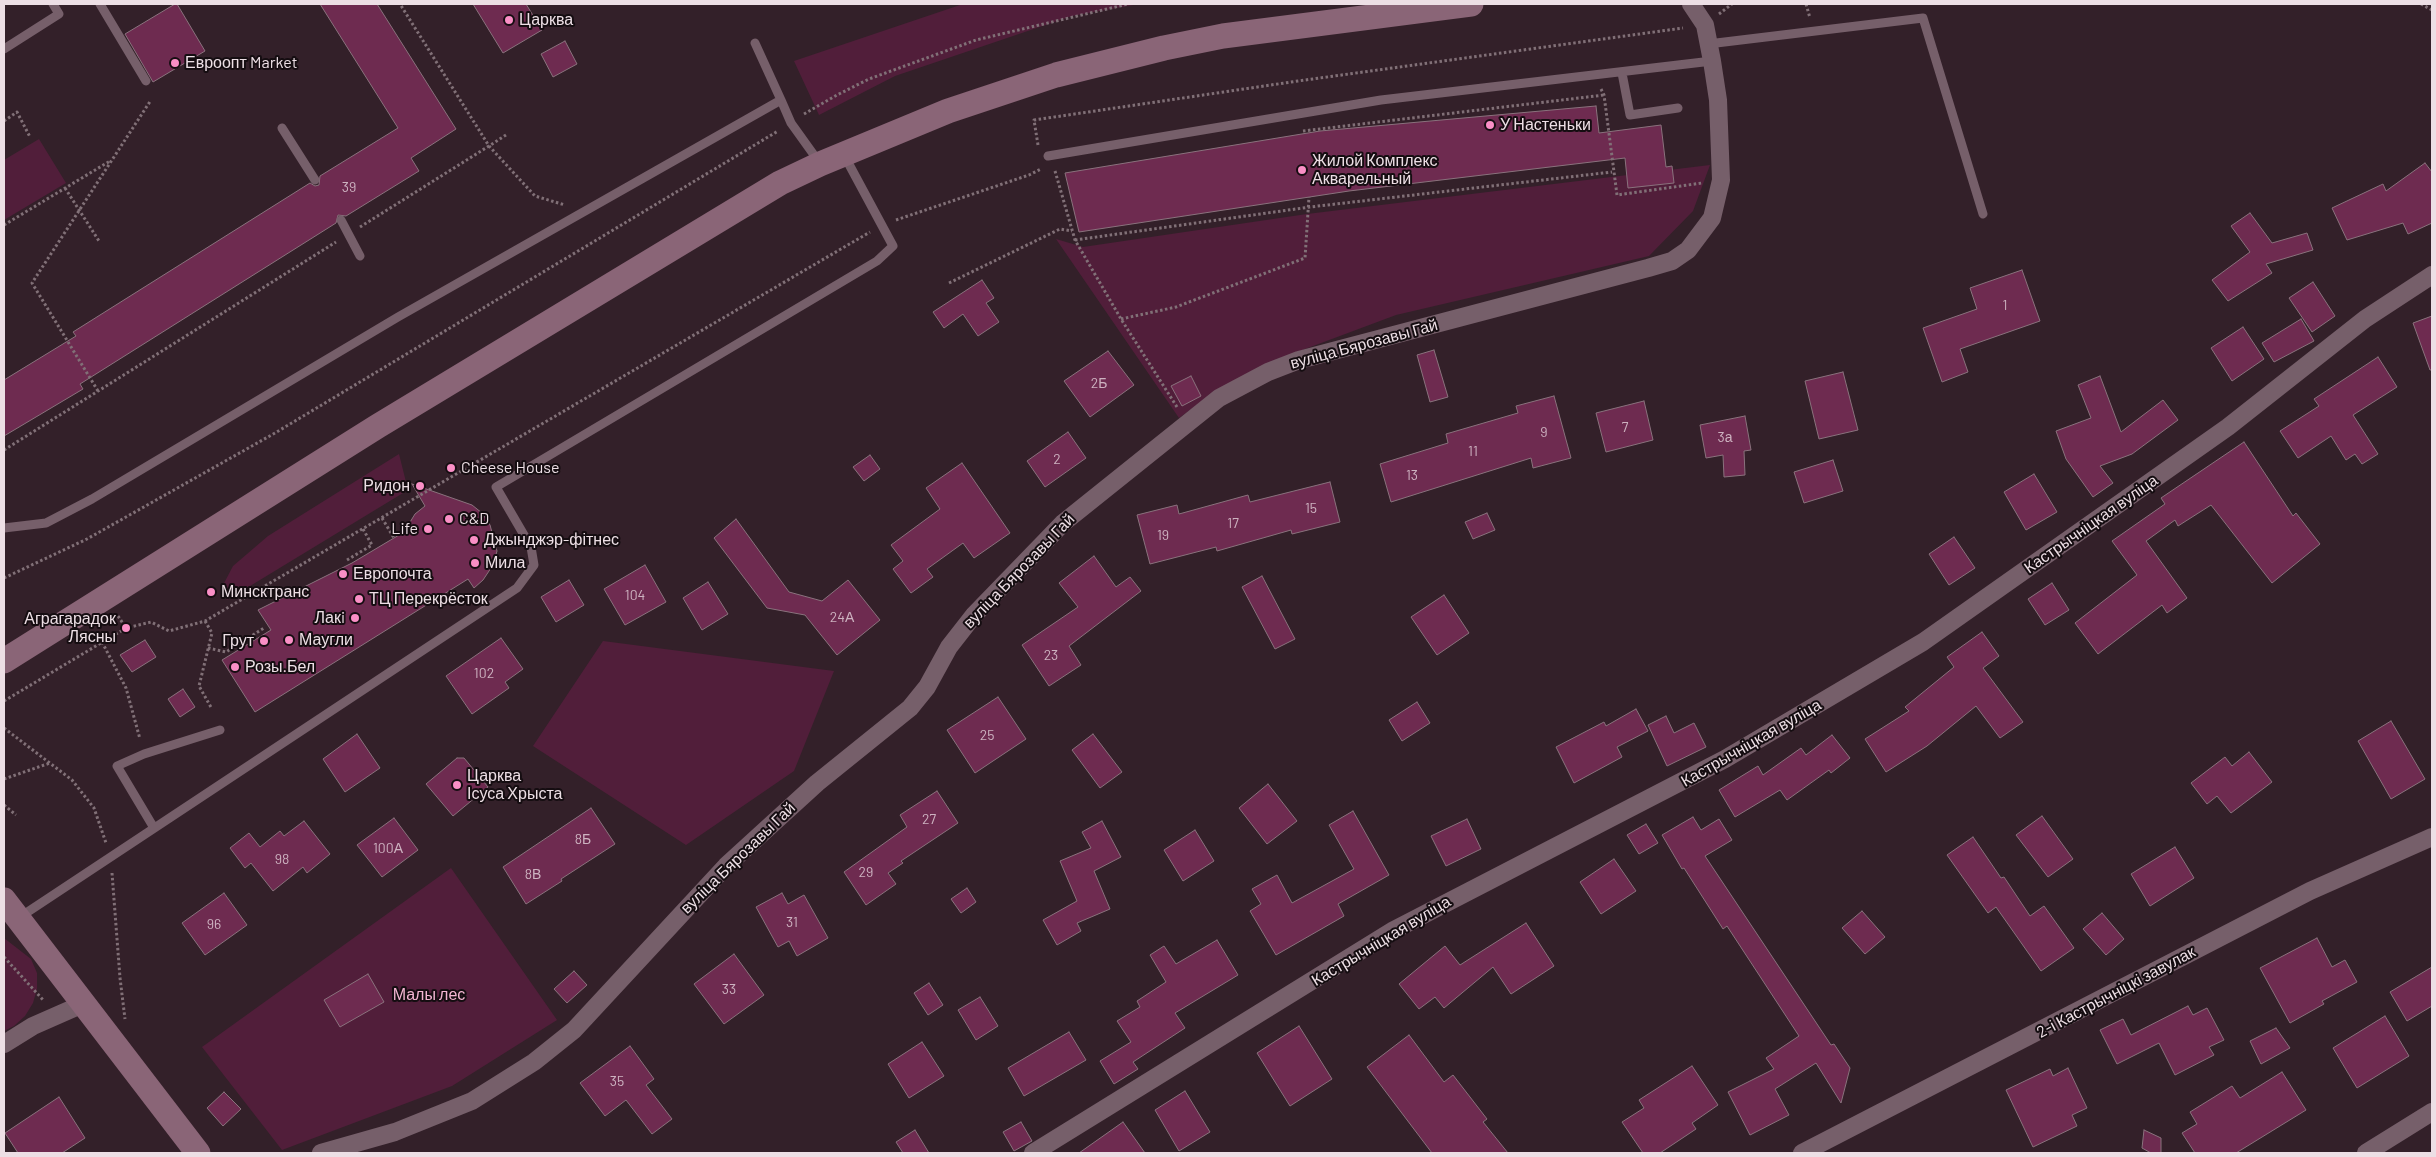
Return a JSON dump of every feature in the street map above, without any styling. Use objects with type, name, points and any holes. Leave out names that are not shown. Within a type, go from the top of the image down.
[{"type":"main road","points":[[4,661],[378,426],[780,183],[820,164],[948,111],[1056,75],[1155,50],[1223,36],[1471,4]]},
{"type":"main road","points":[[11,910],[198,1153]]},
{"type":"street","name":"вуліца Бярозавы Гай","points":[[321,1153],[395,1132],[472,1101],[534,1062],[574,1030],[726,866],[817,783],[910,708],[927,687],[949,647],[974,615],[1063,523],[1219,398],[1268,372],[1299,360],[1648,268],[1672,260],[1688,250],[1712,218],[1721,180],[1718,100],[1712,61],[1705,25],[1691,4]]},
{"type":"street","name":"Кастрычніцкая вуліца","points":[[1033,1153],[1394,930],[1724,759],[1922,642],[2228,427],[2365,318],[2432,275]]},
{"type":"street","name":"2-і Кастрычніцкі завулак","points":[[1802,1153],[2310,891],[2432,837]]},
{"type":"street","points":[[4,1044],[34,1026],[83,1004]]},
{"type":"street","points":[[2366,1153],[2432,1112]]},
{"type":"lane","points":[[4,48],[59,14],[52,4]]},
{"type":"lane","points":[[100,4],[146,81]]},
{"type":"lane","points":[[1708,44],[1923,18],[1983,214]]},
{"type":"lane","points":[[755,43],[791,123],[820,164]]},
{"type":"lane","points":[[1048,156],[1381,100],[1712,61]]},
{"type":"lane","points":[[1622,73],[1630,115],[1678,108]]},
{"type":"lane","points":[[4,528],[46,523],[92,499],[398,317],[781,100]]},
{"type":"lane","points":[[282,128],[315,180]]},
{"type":"lane","points":[[11,910],[111,857],[517,588],[534,565],[531,547],[496,487],[877,262],[894,246],[844,155]]},
{"type":"lane","points":[[341,220],[360,256]]},
{"type":"lane","points":[[154,828],[117,766],[144,754],[220,730]]},
{"type":"path","points":[[400,4],[489,146],[535,196],[585,210]]},
{"type":"path","points":[[4,578],[87,539],[275,433],[837,95],[870,79],[976,40],[1128,4]]},
{"type":"path","points":[[1806,4],[1811,21]]},
{"type":"path","points":[[2421,4],[2432,10]]},
{"type":"path","points":[[1039,149],[1034,120],[1308,79],[1705,25]]},
{"type":"path","points":[[1598,74],[1599,86],[1604,95],[1616,195],[1708,182]]},
{"type":"path","points":[[1302,131],[1604,95]]},
{"type":"path","points":[[98,391],[32,283],[151,100]]},
{"type":"path","points":[[4,121],[18,112],[30,137]]},
{"type":"path","points":[[4,450],[506,135]]},
{"type":"path","points":[[4,225],[112,160]]},
{"type":"path","points":[[4,702],[126,628],[151,622],[168,631],[205,621],[882,225],[1029,175],[1042,168],[1055,172],[1065,170]]},
{"type":"path","points":[[1055,172],[1075,240],[1121,319],[1187,423]]},
{"type":"path","points":[[1075,240],[1310,207],[1612,172]]},
{"type":"path","points":[[65,188],[99,241]]},
{"type":"path","points":[[1121,319],[1176,307],[1306,258],[1309,197]]},
{"type":"path","points":[[949,283],[1060,229],[1072,231]]},
{"type":"path","points":[[382,518],[394,538]]},
{"type":"path","points":[[347,560],[372,545],[363,529]]},
{"type":"path","points":[[205,621],[212,633],[199,686],[212,709]]},
{"type":"path","points":[[208,648],[226,652],[264,628]]},
{"type":"path","points":[[102,642],[126,688],[144,754]]},
{"type":"path","points":[[4,728],[72,780],[94,808],[111,857],[120,978],[126,1022]]},
{"type":"path","points":[[4,779],[50,763]]},
{"type":"path","points":[[4,805],[16,815]]},
{"type":"green space","points":[[963,4],[1139,4],[1072,16],[895,76],[819,115],[794,61]]},
{"type":"green space","points":[[39,139],[66,183],[4,220],[4,160]]},
{"type":"green space","points":[[1710,165],[1693,211],[1649,256],[1396,315],[1281,358],[1215,392],[1179,418],[1056,239],[1083,247],[1307,214]]},
{"type":"green space","points":[[399,454],[408,490],[227,600],[221,589],[233,566],[268,536]]},
{"type":"green space","points":[[603,641],[834,671],[794,771],[686,845],[533,746]]},
{"type":"green space","name":"Малы лес","points":[[451,868],[557,1020],[452,1086],[282,1150],[202,1047]]},
{"type":"green space","points":[[4,938],[31,959],[37,973],[37,989],[33,1003],[25,1016],[14,1026],[4,1031]]},
{"type":"building","points":[[177,4],[205,51],[153,82],[125,34]]},
{"type":"building","points":[[320,4],[377,4],[456,129],[411,158],[419,171],[346,216],[338,215],[336,223],[80,384],[83,389],[4,436],[4,380],[76,336],[73,332],[310,183],[315,186],[319,185],[320,176],[398,128]]},
{"type":"building","name":"Царква","points":[[473,4],[526,4],[542,30],[503,53]]},
{"type":"building","points":[[565,41],[577,64],[553,77],[541,54]]},
{"type":"building","name":"Жилой Комплекс Акварельный","points":[[1596,106],[1599,133],[1661,125],[1666,167],[1672,166],[1674,183],[1628,188],[1625,158],[1349,191],[1079,232],[1065,173],[1320,131]]},
{"type":"building","points":[[2425,163],[2432,172],[2432,223],[2408,234],[2403,223],[2347,240],[2332,208],[2383,184],[2386,191]]},
{"type":"building","points":[[2250,213],[2272,243],[2307,233],[2313,250],[2266,264],[2272,273],[2228,301],[2212,280],[2250,252],[2231,226]]},
{"type":"building","points":[[2022,270],[2040,321],[1960,349],[1968,372],[1942,382],[1923,328],[1977,309],[1970,288]]},
{"type":"building","points":[[982,280],[994,298],[986,303],[999,322],[978,336],[963,314],[944,328],[933,312]]},
{"type":"building","points":[[2313,282],[2335,316],[2312,332],[2289,298]]},
{"type":"building","points":[[2432,316],[2432,370],[2430,370],[2413,323]]},
{"type":"building","points":[[2301,319],[2314,341],[2274,362],[2262,343]]},
{"type":"building","points":[[2243,327],[2264,359],[2232,381],[2211,348]]},
{"type":"building","points":[[1434,350],[1448,397],[1430,402],[1417,355]]},
{"type":"building","points":[[1108,351],[1134,385],[1090,417],[1064,381]]},
{"type":"building","points":[[2378,357],[2397,387],[2353,415],[2378,454],[2362,464],[2355,454],[2346,460],[2331,436],[2298,458],[2280,431],[2319,406],[2314,399]]},
{"type":"building","points":[[1843,372],[1858,430],[1819,439],[1805,381]]},
{"type":"building","points":[[1191,376],[1201,396],[1182,406],[1171,386]]},
{"type":"building","points":[[2100,376],[2121,432],[2163,400],[2178,420],[2132,454],[2100,466],[2113,483],[2093,497],[2066,459],[2056,431],[2091,418],[2078,385]]},
{"type":"building","points":[[1554,396],[1571,458],[1533,468],[1531,458],[1391,502],[1380,464],[1448,443],[1446,434],[1518,413],[1516,406]]},
{"type":"building","points":[[1644,401],[1653,440],[1606,452],[1596,413]]},
{"type":"building","points":[[1745,416],[1751,450],[1744,451],[1745,475],[1724,477],[1723,455],[1706,458],[1700,425]]},
{"type":"building","points":[[1068,432],[1086,458],[1045,487],[1027,461]]},
{"type":"building","points":[[2244,442],[2293,516],[2296,513],[2320,544],[2272,583],[2211,505],[2178,526],[2175,520],[2146,541],[2187,598],[2167,613],[2162,605],[2098,654],[2075,623],[2137,575],[2112,541],[2165,504],[2161,498]]},
{"type":"building","points":[[870,455],[880,469],[864,481],[853,467]]},
{"type":"building","points":[[1833,460],[1843,491],[1804,503],[1794,472]]},
{"type":"building","points":[[962,463],[1010,533],[974,558],[963,543],[927,569],[933,577],[911,593],[893,569],[903,561],[891,545],[940,509],[926,488]]},
{"type":"building","points":[[2034,474],[2057,512],[2026,530],[2004,492]]},
{"type":"building","points":[[1330,482],[1340,522],[1292,534],[1291,530],[1217,551],[1216,547],[1150,564],[1137,515],[1177,505],[1179,514],[1248,495],[1250,502]]},
{"type":"building","name":"ТЦ Перекрёсток","points":[[412,484],[472,505],[482,513],[490,525],[497,551],[493,565],[483,580],[474,588],[468,579],[255,712],[222,660],[271,630],[258,610],[352,563],[404,532],[415,514],[425,506]]},
{"type":"building","points":[[1487,513],[1495,530],[1473,539],[1465,522]]},
{"type":"building","points":[[736,519],[789,592],[822,601],[848,580],[880,620],[837,655],[805,615],[767,608],[714,538]]},
{"type":"building","points":[[1954,537],[1975,568],[1949,585],[1929,554]]},
{"type":"building","points":[[1094,556],[1116,587],[1130,577],[1141,591],[1069,646],[1081,665],[1049,686],[1022,645],[1078,607],[1059,583]]},
{"type":"building","points":[[645,565],[666,602],[625,625],[604,589]]},
{"type":"building","points":[[1262,576],[1295,639],[1275,649],[1242,587]]},
{"type":"building","points":[[569,580],[584,605],[556,622],[541,597]]},
{"type":"building","points":[[708,582],[728,614],[702,630],[683,598]]},
{"type":"building","points":[[2052,583],[2069,610],[2045,625],[2028,599]]},
{"type":"building","points":[[1444,595],[1469,633],[1437,655],[1411,617]]},
{"type":"building","points":[[1982,632],[1999,656],[1983,668],[2023,722],[2000,738],[1976,706],[1927,746],[1886,772],[1865,739],[1909,711],[1905,707],[1954,667],[1947,657]]},
{"type":"building","points":[[501,638],[523,669],[505,682],[509,688],[472,714],[446,676]]},
{"type":"building","points":[[145,640],[156,657],[132,672],[120,655]]},
{"type":"building","points":[[183,689],[195,707],[180,717],[168,699]]},
{"type":"building","points":[[998,697],[1026,739],[975,773],[947,730]]},
{"type":"building","points":[[1417,702],[1430,723],[1402,741],[1389,720]]},
{"type":"building","points":[[1636,709],[1648,731],[1617,747],[1622,757],[1574,783],[1556,747],[1604,722],[1606,726]]},
{"type":"building","points":[[1666,716],[1674,733],[1694,723],[1706,747],[1667,766],[1648,725]]},
{"type":"building","points":[[2391,721],[2425,779],[2391,799],[2358,741]]},
{"type":"building","points":[[357,734],[380,768],[345,792],[323,759]]},
{"type":"building","points":[[1093,734],[1122,772],[1100,788],[1072,750]]},
{"type":"building","points":[[1832,735],[1850,758],[1831,773],[1829,770],[1787,800],[1780,790],[1735,817],[1719,790],[1758,766],[1763,775],[1801,748],[1806,755]]},
{"type":"building","points":[[2249,752],[2272,782],[2231,813],[2217,796],[2207,804],[2191,783],[2225,757],[2232,766]]},
{"type":"building","name":"Царква Ісуса Хрыста","points":[[457,758],[464,758],[488,787],[453,816],[426,784]]},
{"type":"building","points":[[1268,784],[1297,821],[1267,844],[1239,808]]},
{"type":"building","points":[[937,791],[958,823],[901,861],[903,863],[888,873],[896,884],[866,905],[844,872],[907,827],[900,815]]},
{"type":"building","points":[[591,808],[615,844],[526,904],[503,867]]},
{"type":"building","points":[[1353,811],[1389,875],[1338,904],[1344,916],[1276,955],[1250,911],[1261,904],[1252,889],[1277,875],[1292,903],[1354,869],[1329,825]]},
{"type":"building","points":[[2042,816],[2073,859],[2048,877],[2016,835]]},
{"type":"building","points":[[1693,817],[1701,830],[1719,819],[1732,840],[1705,856],[1831,1045],[1834,1044],[1850,1068],[1841,1103],[1816,1063],[1775,1089],[1789,1115],[1750,1135],[1728,1092],[1774,1069],[1766,1058],[1799,1036],[1727,926],[1723,929],[1684,868],[1682,869],[1662,835]]},
{"type":"building","points":[[394,818],[418,850],[382,877],[357,845]]},
{"type":"building","points":[[1467,819],[1481,849],[1446,866],[1431,836]]},
{"type":"building","points":[[304,821],[330,854],[307,873],[303,867],[273,891],[251,863],[245,868],[230,848],[249,833],[260,847],[280,831],[284,836]]},
{"type":"building","points":[[1102,821],[1121,857],[1094,871],[1110,909],[1077,923],[1081,931],[1057,945],[1043,920],[1077,901],[1060,861],[1091,848],[1082,832]]},
{"type":"building","points":[[1646,824],[1658,843],[1639,854],[1627,835]]},
{"type":"building","points":[[1195,830],[1214,861],[1183,881],[1164,850]]},
{"type":"building","points":[[1973,837],[2001,878],[2004,877],[2030,916],[2044,906],[2074,948],[2041,971],[1996,907],[1988,913],[1947,855]]},
{"type":"building","points":[[2175,847],[2194,878],[2150,906],[2131,874]]},
{"type":"building","points":[[1614,859],[1636,891],[1601,914],[1580,882]]},
{"type":"building","points":[[967,888],[976,902],[961,913],[951,899]]},
{"type":"building","points":[[224,893],[247,925],[205,955],[182,923]]},
{"type":"building","points":[[782,893],[788,904],[804,895],[828,938],[797,956],[789,941],[778,947],[756,907]]},
{"type":"building","points":[[1862,911],[1885,937],[1865,954],[1842,928]]},
{"type":"building","points":[[2102,913],[2124,939],[2106,955],[2083,929]]},
{"type":"building","points":[[1526,923],[1554,966],[1511,994],[1493,967],[1444,1008],[1435,997],[1419,1009],[1399,984],[1445,946],[1460,965]]},
{"type":"building","points":[[2317,938],[2332,967],[2345,960],[2357,982],[2322,1001],[2324,1004],[2290,1023],[2260,968]]},
{"type":"building","points":[[1217,940],[1238,975],[1175,1013],[1185,1028],[1133,1062],[1138,1069],[1114,1084],[1100,1061],[1131,1042],[1117,1021],[1140,1007],[1137,1001],[1166,982],[1150,955],[1164,946],[1176,964]]},
{"type":"building","points":[[734,954],[764,995],[724,1024],[694,984]]},
{"type":"building","points":[[2432,967],[2432,1006],[2407,1021],[2390,992]]},
{"type":"building","points":[[574,971],[587,985],[567,1003],[554,989]]},
{"type":"building","points":[[368,974],[384,1002],[340,1027],[324,1000]]},
{"type":"building","points":[[929,983],[943,1005],[928,1015],[914,993]]},
{"type":"building","points":[[980,997],[998,1026],[976,1040],[958,1010]]},
{"type":"building","points":[[2188,1006],[2193,1015],[2207,1008],[2224,1040],[2209,1047],[2214,1055],[2175,1075],[2159,1043],[2117,1064],[2100,1030],[2123,1019],[2131,1035]]},
{"type":"building","points":[[2385,1016],[2409,1056],[2357,1088],[2333,1048]]},
{"type":"building","points":[[1299,1026],[1332,1079],[1290,1106],[1257,1053]]},
{"type":"building","points":[[2276,1028],[2290,1048],[2261,1064],[2250,1041]]},
{"type":"building","points":[[1069,1032],[1086,1060],[1024,1096],[1008,1068]]},
{"type":"building","points":[[1409,1035],[1444,1082],[1453,1075],[1487,1119],[1483,1122],[1508,1153],[1432,1153],[1367,1067]]},
{"type":"building","points":[[922,1042],[944,1076],[909,1098],[888,1064]]},
{"type":"building","points":[[630,1046],[654,1079],[646,1085],[672,1119],[652,1134],[626,1100],[605,1116],[580,1083]]},
{"type":"building","points":[[1692,1066],[1718,1105],[1692,1123],[1696,1129],[1660,1153],[1643,1153],[1622,1122],[1644,1108],[1639,1100]]},
{"type":"building","points":[[2068,1068],[2087,1108],[2072,1115],[2077,1126],[2033,1147],[2006,1090],[2050,1069],[2053,1076]]},
{"type":"building","points":[[2282,1072],[2306,1110],[2236,1153],[2195,1153],[2182,1133],[2197,1124],[2190,1112],[2232,1086],[2240,1098]]},
{"type":"building","points":[[1185,1091],[1210,1132],[1179,1151],[1155,1110]]},
{"type":"building","points":[[224,1092],[241,1109],[223,1126],[207,1108]]},
{"type":"building","points":[[59,1097],[85,1138],[62,1153],[18,1153],[5,1133]]},
{"type":"building","points":[[1021,1122],[1032,1141],[1014,1151],[1003,1132]]},
{"type":"building","points":[[1123,1122],[1145,1153],[1079,1153]]},
{"type":"building","points":[[915,1130],[929,1153],[903,1153],[896,1142]]},
{"type":"building","points":[[2144,1130],[2161,1138],[2161,1153],[2151,1153],[2142,1148]]},
{"type":"place","name":"Царква","points":[[509,20]]},
{"type":"place","name":"Евроопт Market","points":[[175,63]]},
{"type":"place","name":"У Настеньки","points":[[1490,125]]},
{"type":"place","name":"Жилой Комплекс Акварельный","points":[[1302,170]]},
{"type":"place","name":"Cheese House","points":[[451,468]]},
{"type":"place","name":"Ридон","points":[[420,486]]},
{"type":"place","name":"C&D","points":[[449,519]]},
{"type":"place","name":"Life","points":[[428,529]]},
{"type":"place","name":"Джынджэр-фітнес","points":[[474,540]]},
{"type":"place","name":"Мила","points":[[475,563]]},
{"type":"place","name":"Европочта","points":[[343,574]]},
{"type":"place","name":"Минсктранс","points":[[211,592]]},
{"type":"place","name":"ТЦ Перекрёсток","points":[[359,599]]},
{"type":"place","name":"Лакi","points":[[355,618]]},
{"type":"place","name":"Аграгарадок Лясны","points":[[126,628]]},
{"type":"place","name":"Маугли","points":[[289,640]]},
{"type":"place","name":"Грут","points":[[264,641]]},
{"type":"place","name":"Розы.Бел","points":[[235,667]]},
{"type":"place","name":"Царква Ісуса Хрыста","points":[[457,785]]}]
